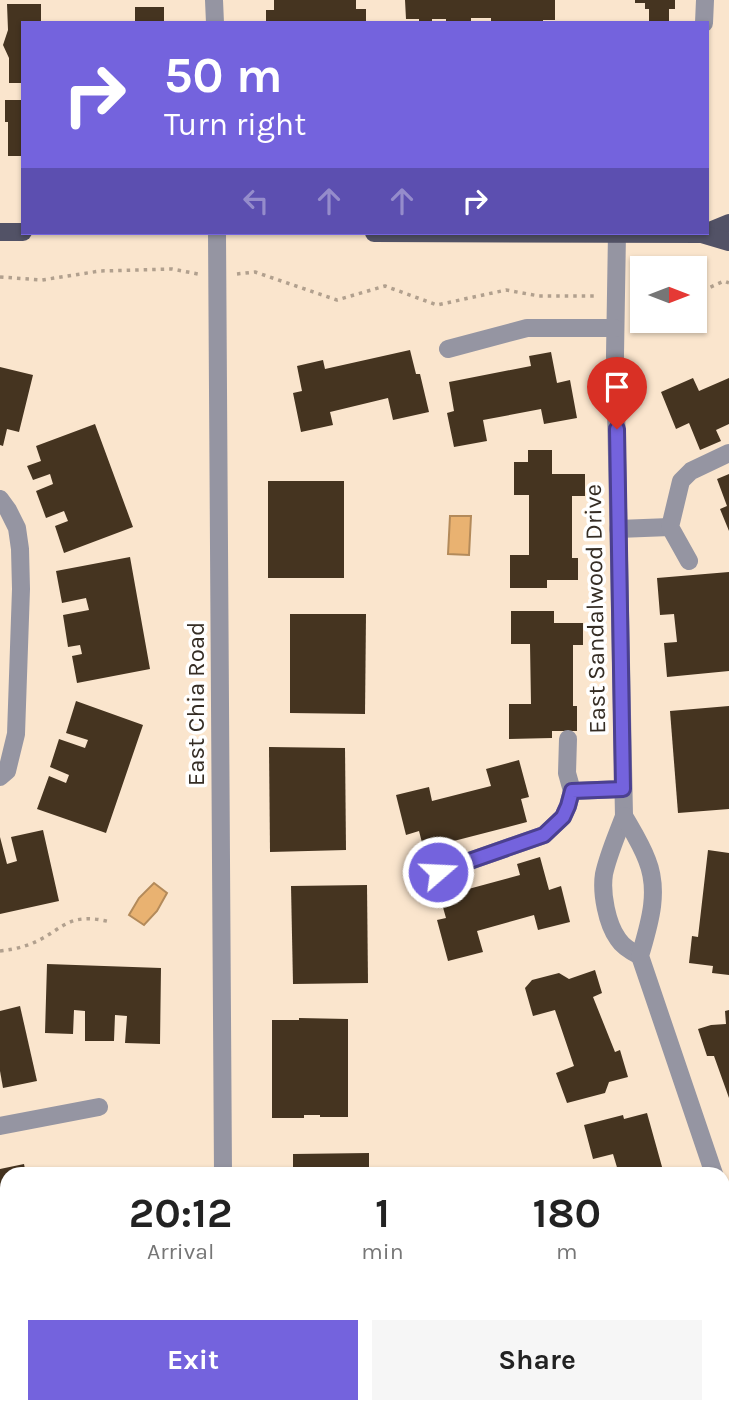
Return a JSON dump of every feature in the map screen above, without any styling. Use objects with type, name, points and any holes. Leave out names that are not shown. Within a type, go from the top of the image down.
[{"type":"main road","points":[[709,231],[729,223]]},
{"type":"main road","points":[[0,232],[21,232]]},
{"type":"main road","points":[[709,234],[729,242]]},
{"type":"street","points":[[214,0],[215,21]]},
{"type":"street","points":[[704,21],[705,0]]},
{"type":"street","name":"East Chia Road","points":[[217,235],[223,1167]]},
{"type":"street","name":"East Sandalwood Drive","points":[[617,235],[615,328],[624,816],[604,875],[604,893],[608,916],[618,940],[630,952],[640,957]]},
{"type":"street","points":[[449,349],[527,328],[615,328]]},
{"type":"street","points":[[688,561],[670,527],[681,481],[691,471],[729,453]]},
{"type":"street","points":[[0,777],[7,771],[16,734],[20,549],[17,528],[4,504]]},
{"type":"street","points":[[618,528],[670,527]]},
{"type":"street","points":[[438,872],[544,835],[563,817],[572,791],[567,773],[568,739]]},
{"type":"street","points":[[572,791],[623,789]]},
{"type":"street","name":"East Sandalwood Drive","points":[[624,816],[647,860],[654,888],[640,957],[712,1167]]},
{"type":"street","points":[[0,1126],[99,1107]]},
{"type":"path","points":[[0,277],[42,280],[100,271],[172,269],[218,276],[255,272],[337,300],[386,286],[437,305],[506,290],[539,296],[616,296]]},
{"type":"path","points":[[707,289],[724,281],[729,283]]},
{"type":"path","points":[[0,951],[27,946],[68,923],[82,919],[111,922]]},
{"type":"shaded area","points":[[450,516],[471,516],[469,555],[448,554]]},
{"type":"shaded area","points":[[154,883],[167,893],[157,911],[144,925],[129,915],[139,898]]},
{"type":"building","points":[[274,0],[356,0],[356,9],[366,9],[366,21],[266,21],[266,10],[274,10]]},
{"type":"building","points":[[405,0],[555,0],[555,20],[406,19]]},
{"type":"building","points":[[635,0],[675,0],[675,9],[669,9],[669,21],[649,21],[649,9],[645,9],[645,3],[635,3]]},
{"type":"building","points":[[7,4],[41,4],[41,21],[21,21],[21,83],[9,83],[9,58],[3,45],[8,30]]},
{"type":"building","points":[[135,7],[164,7],[164,21],[135,21]]},
{"type":"building","points":[[5,100],[21,100],[21,156],[8,156],[8,122],[5,122]]},
{"type":"building","points":[[410,350],[416,374],[420,374],[429,412],[393,420],[388,398],[330,412],[333,425],[301,432],[293,393],[302,391],[297,366],[323,360],[325,369]]},
{"type":"building","points":[[551,352],[557,383],[570,380],[577,418],[544,424],[541,409],[483,420],[487,441],[454,447],[447,413],[454,411],[449,382],[531,366],[529,356]]},
{"type":"building","points":[[0,367],[33,375],[19,432],[7,429],[3,446],[0,445]]},
{"type":"building","points":[[693,378],[699,391],[729,378],[729,424],[716,430],[721,441],[700,450],[689,423],[676,429],[661,392]]},
{"type":"building","points":[[95,424],[133,527],[64,553],[55,526],[68,521],[64,511],[46,518],[36,491],[53,484],[50,474],[33,480],[27,466],[41,461],[36,446]]},
{"type":"building","points":[[528,450],[552,450],[552,474],[585,474],[585,496],[572,496],[572,558],[578,558],[578,580],[547,580],[547,588],[510,588],[510,555],[529,555],[529,495],[514,495],[514,462],[528,462]]},
{"type":"building","points":[[729,474],[729,531],[720,509],[727,506],[717,479]]},
{"type":"building","points":[[268,481],[344,481],[344,578],[268,578]]},
{"type":"building","points":[[130,557],[150,669],[77,683],[72,656],[82,654],[80,645],[68,647],[63,615],[89,610],[86,598],[62,603],[56,571]]},
{"type":"building","points":[[729,572],[729,671],[667,677],[664,643],[677,642],[674,614],[660,615],[657,578]]},
{"type":"building","points":[[511,611],[554,611],[554,623],[583,623],[583,645],[573,645],[573,706],[577,706],[577,731],[552,731],[552,738],[509,739],[509,704],[531,704],[530,644],[511,644]]},
{"type":"building","points":[[290,614],[366,614],[365,714],[290,713]]},
{"type":"building","points":[[76,701],[143,725],[106,833],[37,809],[49,776],[66,783],[69,775],[50,767],[59,739],[85,748],[88,740],[66,733]]},
{"type":"building","points":[[729,706],[729,809],[678,813],[670,711]]},
{"type":"building","points":[[269,747],[345,748],[346,850],[270,852]]},
{"type":"building","points":[[519,760],[529,797],[521,799],[527,822],[446,843],[448,852],[426,858],[419,831],[406,835],[396,795],[429,787],[432,801],[491,786],[486,769]]},
{"type":"building","points":[[43,830],[59,901],[0,914],[0,837],[7,864],[17,861],[11,837]]},
{"type":"building","points":[[708,850],[729,853],[729,975],[712,973],[713,966],[689,963],[692,936],[698,937]]},
{"type":"building","points":[[540,857],[549,890],[561,886],[570,922],[538,930],[534,915],[477,931],[483,952],[448,961],[437,920],[446,918],[438,890],[459,884],[461,891],[520,875],[517,864]]},
{"type":"building","points":[[367,885],[368,983],[293,984],[291,886]]},
{"type":"building","points":[[47,964],[161,968],[160,1044],[125,1043],[127,1016],[115,1015],[114,1041],[85,1041],[85,1011],[74,1010],[73,1034],[45,1033]]},
{"type":"building","points":[[595,970],[602,993],[593,997],[615,1052],[620,1050],[628,1077],[609,1082],[605,1093],[567,1103],[556,1073],[574,1066],[555,1010],[533,1016],[525,988],[532,980],[559,973],[569,979]]},
{"type":"building","points":[[20,1006],[37,1081],[3,1088],[0,1071],[0,1011]]},
{"type":"building","points":[[729,1010],[729,1098],[714,1056],[707,1056],[698,1029],[726,1024],[725,1011]]},
{"type":"building","points":[[348,1019],[348,1117],[304,1115],[304,1118],[272,1118],[272,1020]]},
{"type":"building","points":[[647,1113],[662,1167],[617,1167],[613,1154],[593,1159],[584,1125],[623,1115],[624,1119]]},
{"type":"building","points":[[369,1153],[369,1167],[293,1167],[293,1154]]},
{"type":"route","points":[[438,872],[544,835],[563,817],[572,791],[623,789],[617,429]]}]
